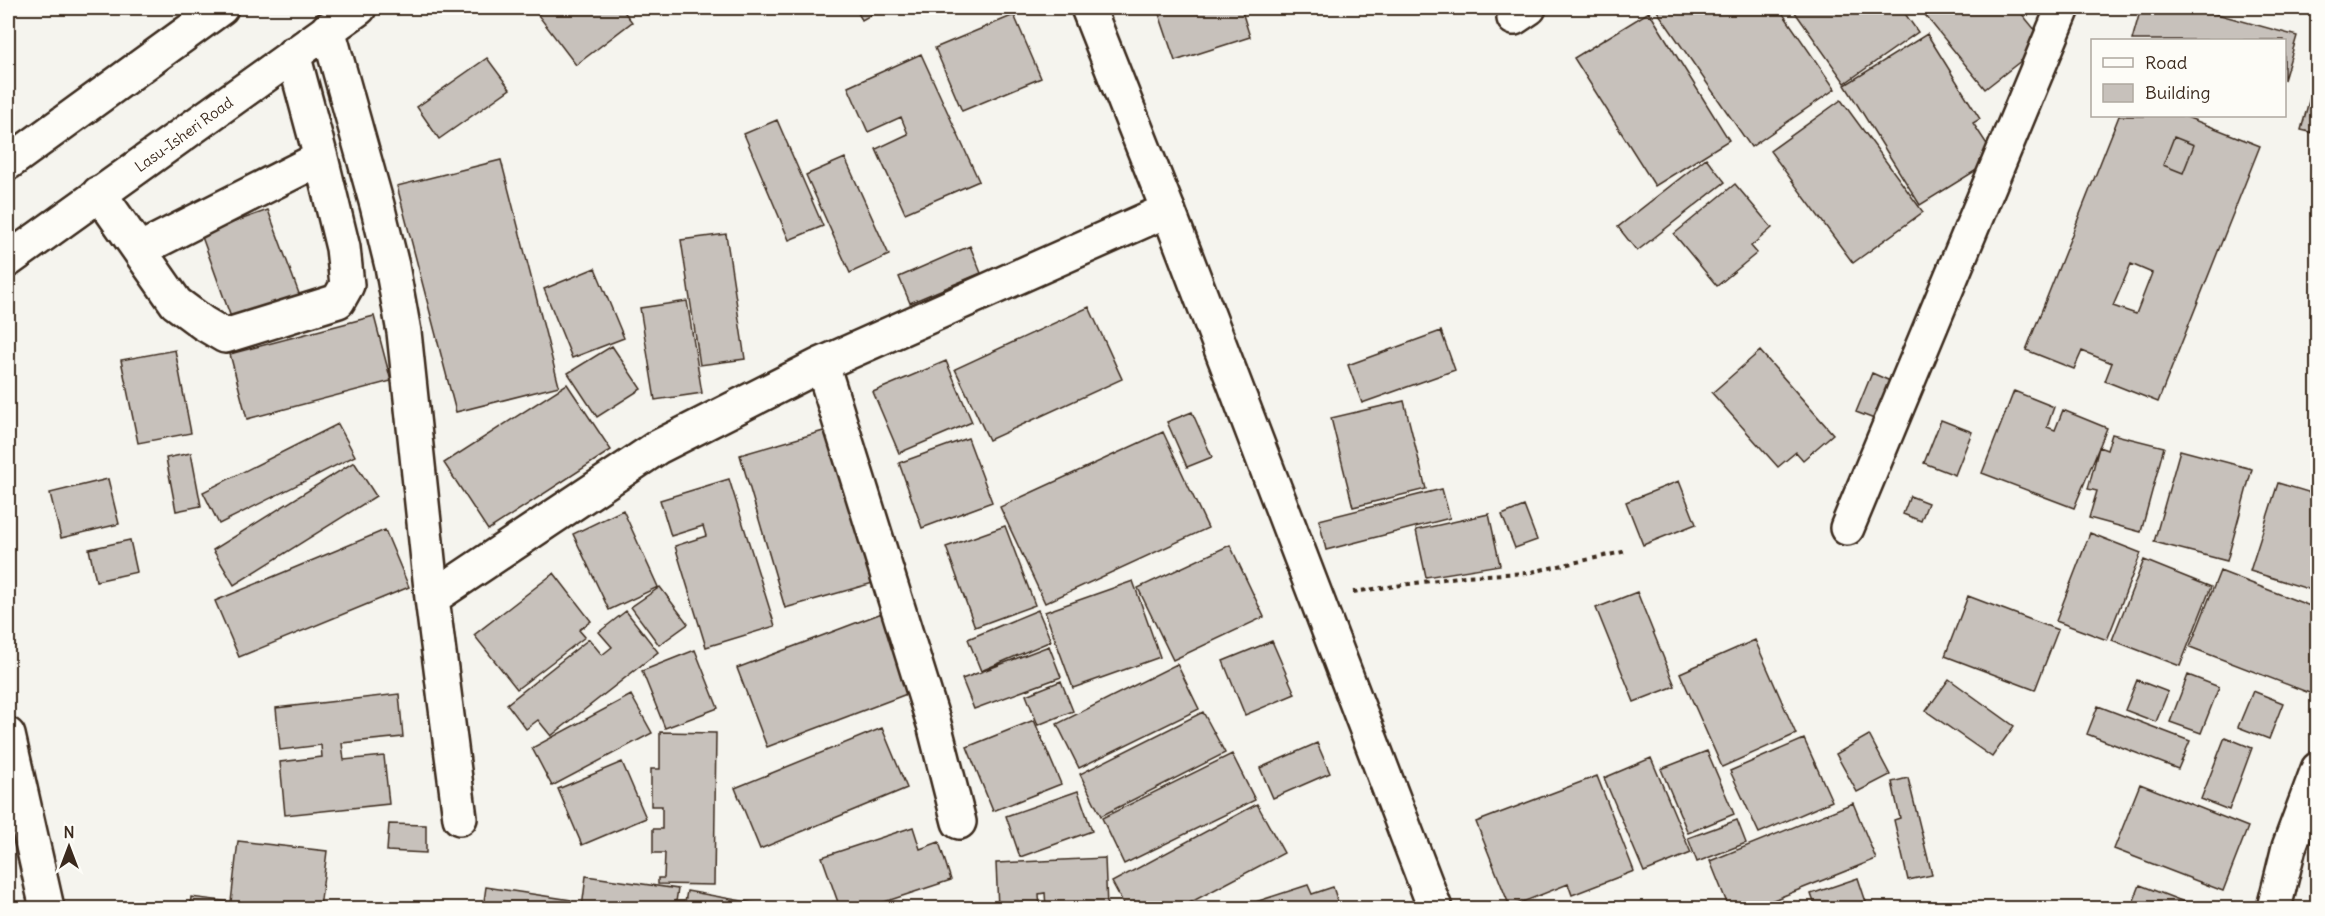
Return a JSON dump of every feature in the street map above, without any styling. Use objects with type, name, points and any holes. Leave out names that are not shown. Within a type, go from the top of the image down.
[{"type":"street","points":[[8,163],[221,8]]},
{"type":"street","name":"Lasu-Isheri Road","points":[[8,260],[359,8]]},
{"type":"street","points":[[1088,8],[1168,210],[1435,909]]},
{"type":"street","points":[[1847,528],[2063,8]]},
{"type":"street","points":[[328,29],[392,266],[404,332],[432,598],[460,818]]},
{"type":"street","points":[[99,193],[176,303],[225,336],[338,300],[347,285],[343,248],[293,54]]},
{"type":"street","points":[[139,250],[321,158]]},
{"type":"street","points":[[432,598],[658,447],[822,364],[1168,210]]},
{"type":"street","points":[[822,364],[934,724],[959,822]]},
{"type":"street","points":[[8,735],[47,909]]},
{"type":"street","points":[[2274,909],[2289,847],[2318,770]]},
{"type":"path","points":[[1316,598],[1465,576],[1527,573],[1627,551]]},
{"type":"building","points":[[547,8],[625,8],[622,9],[632,22],[576,65],[538,15]]},
{"type":"building","points":[[855,8],[883,8],[862,20]]},
{"type":"building","points":[[1157,8],[1241,8],[1250,37],[1175,61]]},
{"type":"building","points":[[1655,8],[1779,8],[1835,89],[1751,147]]},
{"type":"building","points":[[1792,8],[1901,8],[1918,32],[1845,83]]},
{"type":"building","points":[[1924,8],[2017,8],[2045,42],[1985,89],[1921,10]]},
{"type":"building","points":[[2141,8],[2195,8],[2297,36],[2286,73],[2286,39],[2132,39]]},
{"type":"building","points":[[1649,12],[1729,140],[1655,186],[1574,58]]},
{"type":"building","points":[[1014,15],[1041,78],[962,111],[935,48]]},
{"type":"building","points":[[1927,34],[1980,119],[1973,123],[1996,158],[1920,205],[1845,85]]},
{"type":"building","points":[[921,54],[979,181],[905,213],[876,149],[908,134],[901,117],[868,132],[848,87]]},
{"type":"building","points":[[487,58],[510,89],[439,139],[417,107]]},
{"type":"building","points":[[2315,79],[2318,80],[2318,134],[2301,130]]},
{"type":"building","points":[[1841,100],[1923,212],[1853,263],[1770,151]]},
{"type":"building","points":[[2119,117],[2187,117],[2260,146],[2158,402],[2105,381],[2112,363],[2082,351],[2074,369],[2026,350]],"holes":[[[2174,137],[2194,145],[2183,173],[2163,165]],[[2131,264],[2152,273],[2136,314],[2113,306]]]},
{"type":"building","points":[[777,120],[823,226],[789,240],[744,134]]},
{"type":"building","points":[[2174,137],[2194,145],[2183,173],[2163,165]]},
{"type":"building","points":[[845,158],[889,255],[850,273],[806,175]]},
{"type":"building","points":[[1706,158],[1725,182],[1637,251],[1618,227]]},
{"type":"building","points":[[501,160],[559,386],[456,412],[397,186]]},
{"type":"building","points":[[1735,184],[1772,228],[1751,246],[1757,253],[1717,286],[1674,234]]},
{"type":"building","points":[[268,210],[301,299],[233,323],[201,234]]},
{"type":"building","points":[[726,234],[745,359],[700,365],[681,240]]},
{"type":"building","points":[[970,246],[981,273],[910,303],[899,277]]},
{"type":"building","points":[[595,268],[624,338],[572,358],[544,289]]},
{"type":"building","points":[[687,301],[702,393],[655,400],[640,308]]},
{"type":"building","points":[[1089,307],[1122,379],[989,440],[955,369]]},
{"type":"building","points":[[374,316],[391,381],[247,419],[230,354]]},
{"type":"building","points":[[1441,331],[1455,370],[1362,403],[1348,365]]},
{"type":"building","points":[[612,346],[641,389],[597,417],[568,373]]},
{"type":"building","points":[[175,350],[191,433],[138,443],[121,360]]},
{"type":"building","points":[[1760,351],[1833,434],[1803,460],[1796,452],[1778,467],[1712,393]]},
{"type":"building","points":[[946,361],[972,422],[899,453],[873,392]]},
{"type":"building","points":[[1872,373],[1897,384],[1882,422],[1856,412]]},
{"type":"building","points":[[567,384],[611,450],[488,530],[444,463]]},
{"type":"building","points":[[2014,391],[2054,407],[2047,427],[2055,430],[2063,410],[2107,428],[2074,508],[1982,473]]},
{"type":"building","points":[[1404,401],[1426,489],[1353,507],[1331,418]]},
{"type":"building","points":[[1192,412],[1212,457],[1187,467],[1167,422]]},
{"type":"building","points":[[1941,420],[1972,432],[1955,475],[1924,463]]},
{"type":"building","points":[[338,424],[355,456],[219,524],[203,492]]},
{"type":"building","points":[[827,430],[873,583],[785,608],[740,455]]},
{"type":"building","points":[[1163,432],[1208,528],[1045,603],[1000,507]]},
{"type":"building","points":[[2112,434],[2164,447],[2141,532],[2089,518],[2097,491],[2088,489],[2099,447],[2107,450]]},
{"type":"building","points":[[968,438],[992,502],[922,528],[899,463]]},
{"type":"building","points":[[2180,450],[2252,469],[2227,561],[2154,542]]},
{"type":"building","points":[[191,453],[201,506],[176,511],[166,458]]},
{"type":"building","points":[[354,462],[376,496],[234,585],[213,550]]},
{"type":"building","points":[[108,479],[119,524],[61,538],[50,493]]},
{"type":"building","points":[[729,479],[775,626],[706,647],[675,546],[706,536],[703,526],[671,536],[660,500]]},
{"type":"building","points":[[1679,481],[1696,524],[1643,545],[1626,502]]},
{"type":"building","points":[[2278,483],[2318,495],[2318,592],[2250,571]]},
{"type":"building","points":[[1442,489],[1450,518],[1326,550],[1319,520]]},
{"type":"building","points":[[1910,496],[1928,503],[1921,521],[1903,514]]},
{"type":"building","points":[[1524,506],[1537,540],[1515,548],[1502,515]]},
{"type":"building","points":[[623,510],[658,587],[609,610],[573,534]]},
{"type":"building","points":[[1489,514],[1500,565],[1426,577],[1416,530]]},
{"type":"building","points":[[1005,526],[1035,605],[975,627],[946,547]]},
{"type":"building","points":[[385,530],[409,587],[239,657],[215,601]]},
{"type":"building","points":[[2090,533],[2141,553],[2107,640],[2056,621]]},
{"type":"building","points":[[130,540],[137,572],[96,581],[89,549]]},
{"type":"building","points":[[1230,545],[1264,617],[1173,660],[1138,588]]},
{"type":"building","points":[[2144,560],[2211,587],[2180,666],[2112,640]]},
{"type":"building","points":[[2220,571],[2318,609],[2318,681],[2312,694],[2190,647]]},
{"type":"building","points":[[554,573],[591,621],[579,630],[585,637],[517,689],[474,635]]},
{"type":"building","points":[[1133,581],[1160,657],[1073,688],[1045,612]]},
{"type":"building","points":[[660,587],[688,624],[659,645],[631,607]]},
{"type":"building","points":[[1637,592],[1675,686],[1634,702],[1596,608]]},
{"type":"building","points":[[1968,596],[2058,630],[2035,690],[1945,656]]},
{"type":"building","points":[[1038,610],[1051,641],[981,671],[968,639]]},
{"type":"building","points":[[626,611],[658,652],[551,736],[538,720],[526,729],[507,704],[589,639],[602,655],[612,647],[599,632]]},
{"type":"building","points":[[882,613],[912,692],[767,747],[737,668]]},
{"type":"building","points":[[1755,640],[1796,734],[1722,767],[1680,673]]},
{"type":"building","points":[[1272,641],[1295,694],[1245,715],[1223,661]]},
{"type":"building","points":[[1049,646],[1061,677],[974,709],[962,679]]},
{"type":"building","points":[[695,650],[718,708],[665,728],[642,671]]},
{"type":"building","points":[[1177,664],[1199,709],[1079,768],[1057,724]]},
{"type":"building","points":[[2188,675],[2219,687],[2201,733],[2170,722]]},
{"type":"building","points":[[1949,679],[2014,726],[1992,757],[1926,711]]},
{"type":"building","points":[[2137,680],[2168,692],[2156,722],[2125,710]]},
{"type":"building","points":[[1061,681],[1073,711],[1038,725],[1026,695]]},
{"type":"building","points":[[2253,691],[2283,703],[2269,739],[2238,727]]},
{"type":"building","points":[[399,694],[403,737],[342,743],[344,760],[384,756],[389,804],[285,815],[280,762],[322,757],[321,745],[280,750],[276,708]]},
{"type":"building","points":[[631,695],[652,733],[552,786],[532,748]]},
{"type":"building","points":[[2098,706],[2190,741],[2178,769],[2087,734]]},
{"type":"building","points":[[1203,712],[1225,753],[1101,816],[1080,774]]},
{"type":"building","points":[[1034,720],[1061,784],[993,811],[967,747]]},
{"type":"building","points":[[882,728],[907,788],[760,849],[735,788]]},
{"type":"building","points":[[660,732],[716,733],[714,885],[658,884],[658,878],[664,878],[665,853],[653,853],[653,829],[662,829],[662,806],[651,806],[651,769],[660,769]]},
{"type":"building","points":[[1869,735],[1890,775],[1857,792],[1836,754]]},
{"type":"building","points":[[2225,737],[2252,748],[2229,810],[2201,799]]},
{"type":"building","points":[[1804,739],[1832,801],[1759,833],[1730,771]]},
{"type":"building","points":[[1317,743],[1330,773],[1273,798],[1260,768]]},
{"type":"building","points":[[1707,751],[1734,814],[1688,833],[1661,769]]},
{"type":"building","points":[[1232,754],[1255,800],[1124,864],[1102,818]]},
{"type":"building","points":[[1651,758],[1691,853],[1644,872],[1604,778]]},
{"type":"building","points":[[622,762],[646,818],[582,845],[558,789]]},
{"type":"building","points":[[1597,776],[1634,871],[1572,895],[1568,884],[1510,907],[1476,822]]},
{"type":"building","points":[[1908,778],[1932,875],[1908,880],[1894,820],[1900,818],[1892,782]]},
{"type":"building","points":[[2140,784],[2248,827],[2223,891],[2114,849]]},
{"type":"building","points":[[1078,791],[1092,831],[1020,857],[1006,816]]},
{"type":"building","points":[[1853,803],[1876,859],[1753,908],[1729,908],[1710,861]]},
{"type":"building","points":[[1257,804],[1284,853],[1180,908],[1126,908],[1112,882]]},
{"type":"building","points":[[1737,820],[1746,843],[1697,862],[1688,838]]},
{"type":"building","points":[[389,824],[426,825],[426,853],[387,851]]},
{"type":"building","points":[[913,827],[920,849],[939,842],[951,880],[866,908],[840,908],[822,857]]},
{"type":"building","points":[[238,841],[327,851],[320,908],[190,908],[191,897],[231,902]]},
{"type":"building","points":[[1105,858],[1107,908],[1046,908],[1045,893],[1039,894],[1040,908],[998,908],[996,863]]},
{"type":"building","points":[[586,876],[678,889],[675,908],[582,908]]},
{"type":"building","points":[[1858,878],[1868,908],[1816,908],[1811,894]]},
{"type":"building","points":[[1308,885],[1312,894],[1333,887],[1340,908],[1237,908]]},
{"type":"building","points":[[2140,885],[2200,908],[2131,908]]},
{"type":"building","points":[[486,887],[571,900],[570,908],[483,908]]},
{"type":"building","points":[[687,891],[780,908],[684,908]]}]
